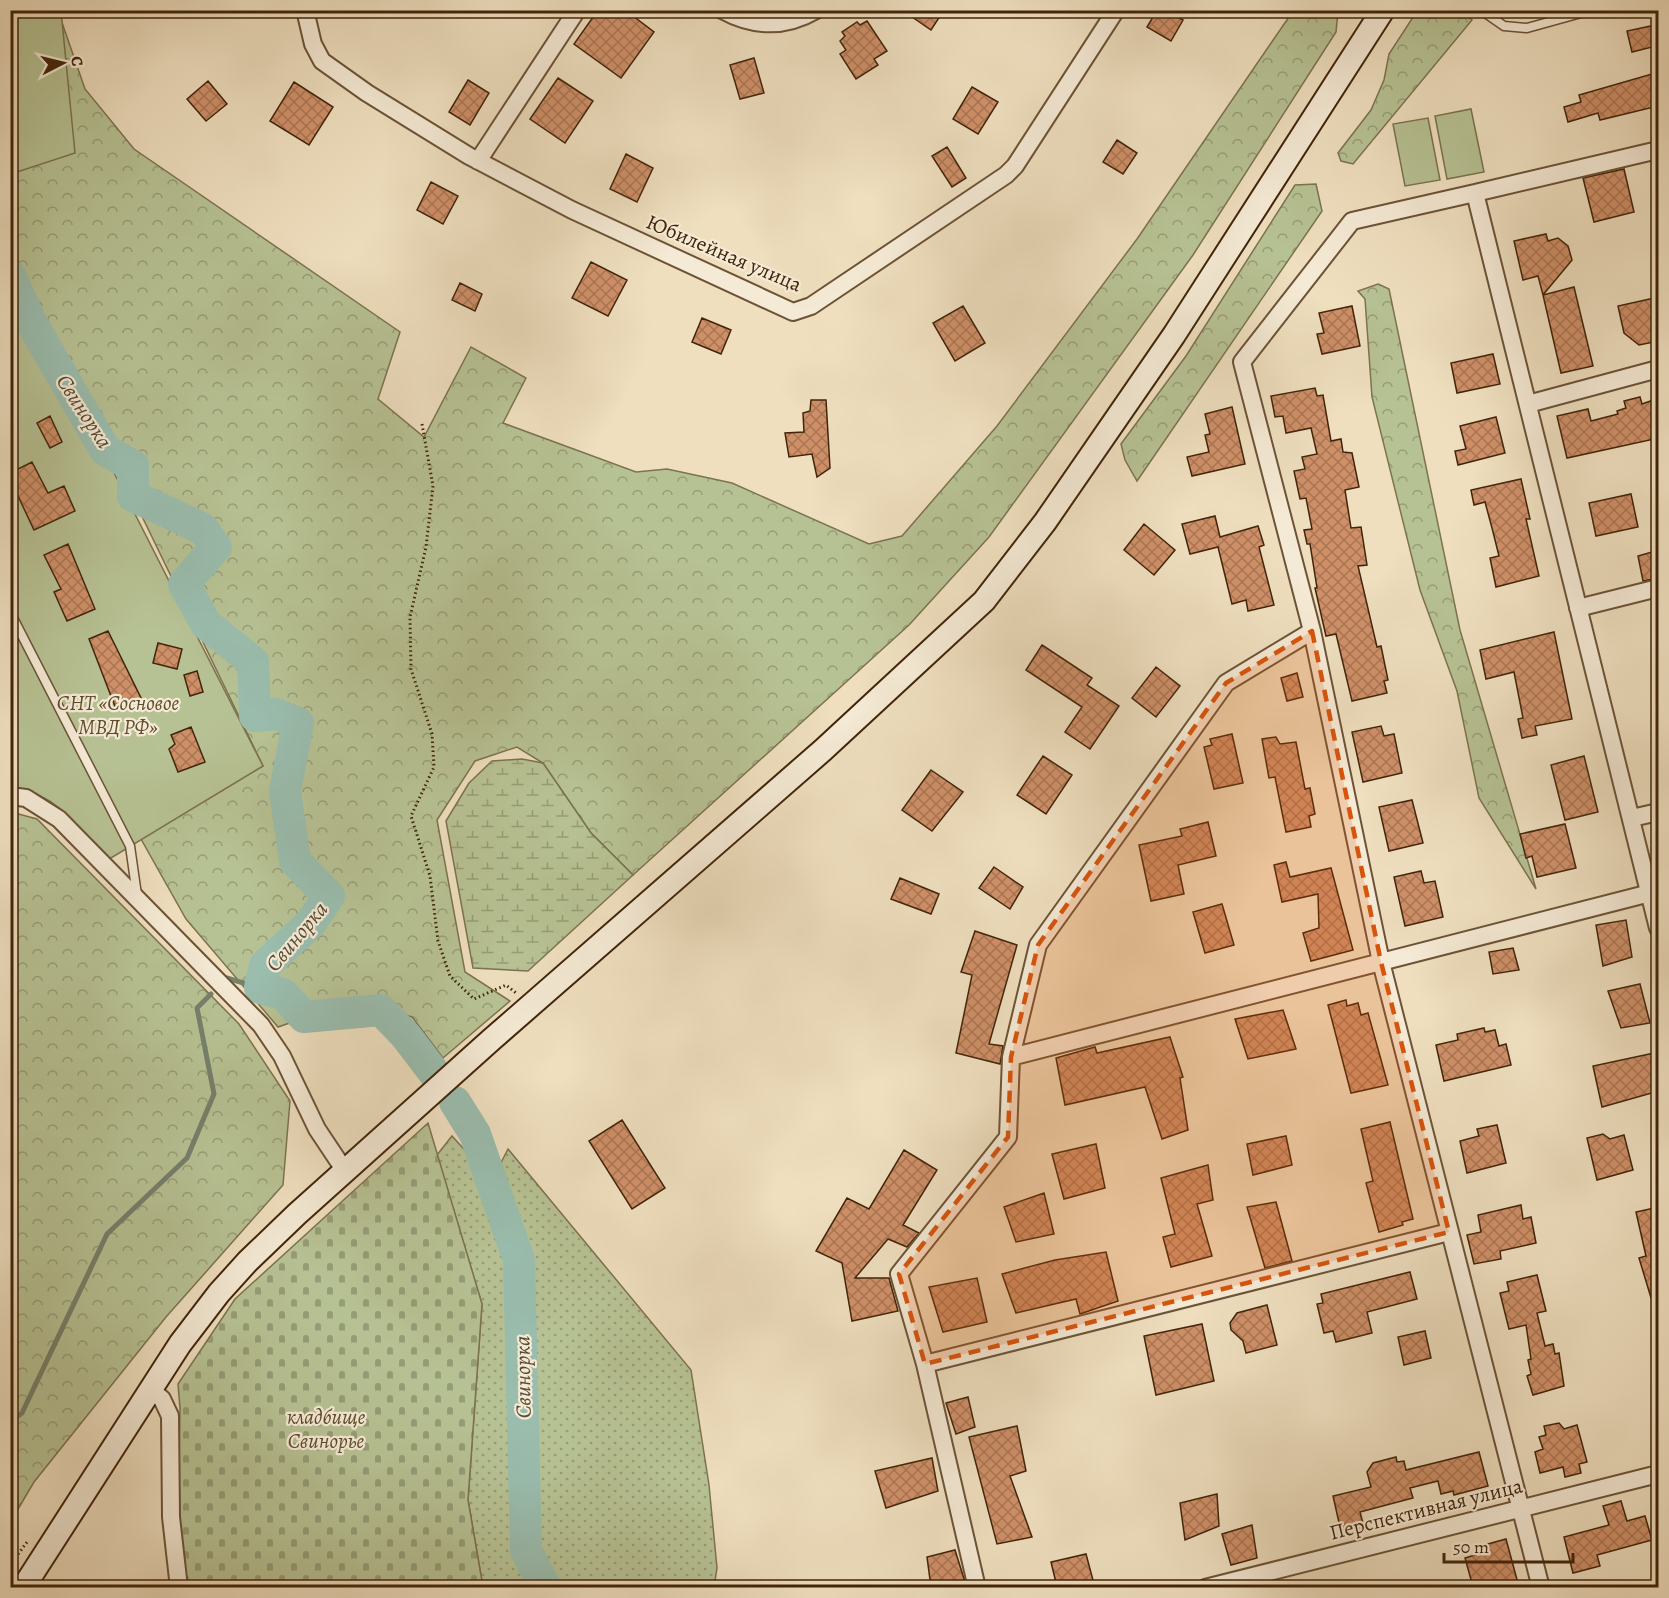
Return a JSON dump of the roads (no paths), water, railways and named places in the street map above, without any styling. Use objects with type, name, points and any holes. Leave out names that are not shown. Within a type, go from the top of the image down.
[{"type":"main road","points":[[23,1587],[150,1389],[197,1321],[230,1280],[277,1232],[531,1005],[824,750],[984,601],[1045,522],[1174,335],[1383,10]]},
{"type":"street","name":"Юбилейная улица","points":[[304,10],[313,44],[322,61],[367,93],[478,161],[572,210],[793,312],[804,310],[1006,175],[1015,166],[1116,10]]},
{"type":"street","points":[[478,161],[577,10]]},
{"type":"street","points":[[722,10],[749,22],[762,24],[797,20],[816,10]]},
{"type":"street","points":[[1542,1587],[1381,962],[1312,631],[1242,362],[1352,221],[1659,150]]},
{"type":"street","points":[[1475,193],[1659,928]]},
{"type":"street","points":[[1528,404],[1659,369]]},
{"type":"street","points":[[1578,608],[1659,588]]},
{"type":"street","points":[[977,1587],[925,1364],[899,1274],[1008,1137],[1011,1057],[1038,945],[1226,683],[1312,631]]},
{"type":"street","points":[[10,796],[26,798],[59,819],[241,1002],[272,1040],[317,1129],[345,1171]]},
{"type":"street","points":[[1632,818],[1659,812]]},
{"type":"street","points":[[1011,1057],[1650,893]]},
{"type":"street","points":[[925,1364],[1449,1232]]},
{"type":"street","points":[[150,1389],[162,1399],[170,1416],[171,1517],[179,1587]]},
{"type":"street","name":"Перспективная улица","points":[[1205,1587],[1659,1474]]},
{"type":"lane","points":[[1481,10],[1504,26],[1527,28],[1592,10]]},
{"type":"lane","points":[[10,612],[130,846],[137,896]]},
{"type":"waterway","name":"Свинорка","points":[[10,276],[31,322],[105,450],[133,466],[133,496],[203,529],[216,547],[184,584],[206,624],[253,662],[255,716],[276,714],[298,723],[285,791],[295,861],[329,896],[310,924],[265,965],[260,988],[283,994],[304,1017],[381,1010],[406,1036],[435,1074]]},
{"type":"waterway","points":[[227,978],[260,988]]},
{"type":"waterway","points":[[10,1422],[22,1413],[107,1234],[187,1158],[214,1094],[197,1008],[211,994]]},
{"type":"waterway","name":"Свинорка","points":[[455,1102],[475,1134],[519,1260],[526,1551],[546,1588]]},
{"type":"park label","name":"СНТ «Сосновое МВД РФ»","points":[[118,715]]},
{"type":"park label","name":"кладбище Свинорье","points":[[326,1429]]}]
